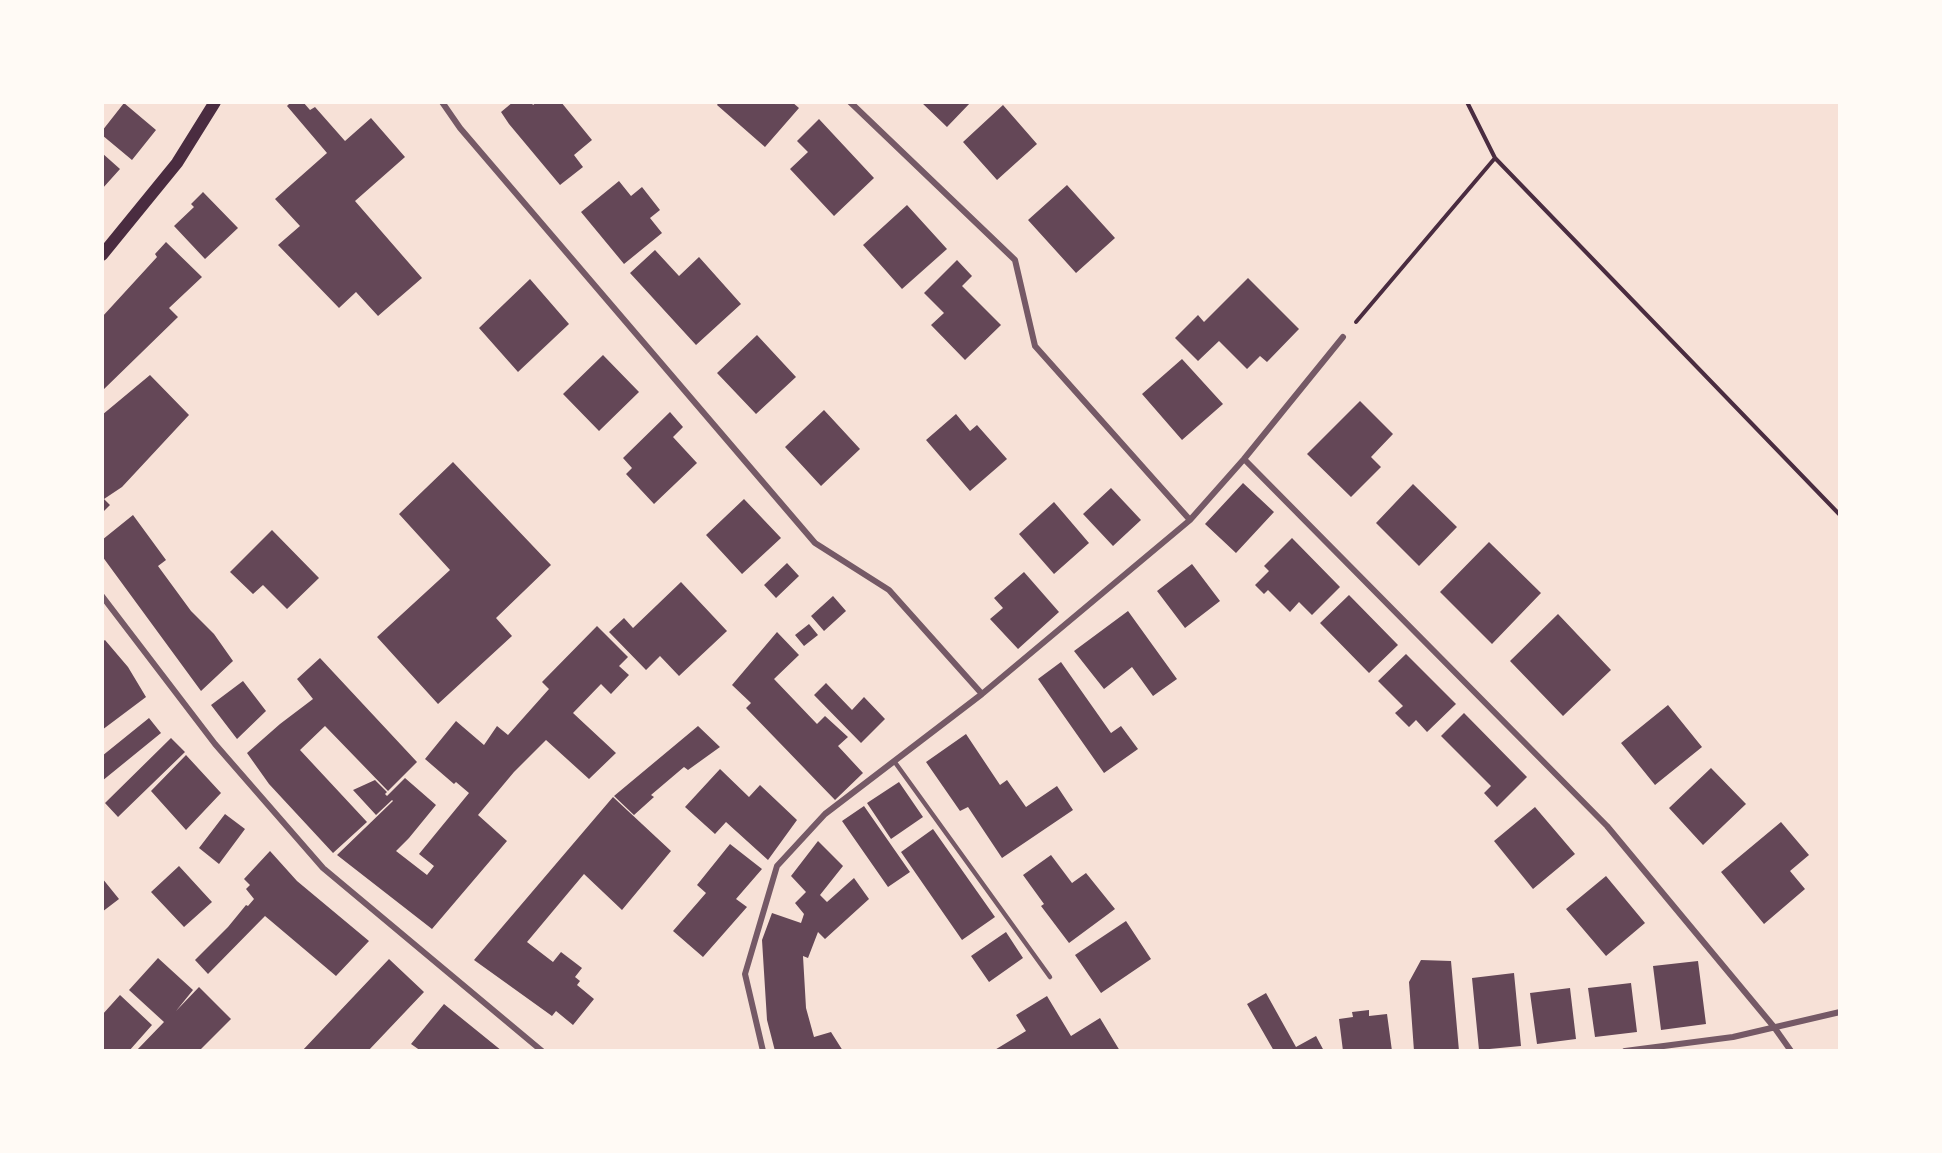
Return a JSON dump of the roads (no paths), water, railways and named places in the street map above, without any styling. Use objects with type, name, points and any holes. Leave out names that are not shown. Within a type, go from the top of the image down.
[{"type":"main road","points":[[102,255],[177,163],[215,102]]},
{"type":"street","points":[[442,102],[460,128],[815,543],[890,590],[982,694]]},
{"type":"street","points":[[849,102],[1015,260],[1035,346],[1190,520]]},
{"type":"street","points":[[763,1051],[745,974],[777,866],[816,822],[982,694],[1190,520],[1244,459],[1343,337]]},
{"type":"street","points":[[1244,459],[1607,826],[1774,1027],[1791,1051]]},
{"type":"street","points":[[102,596],[215,744],[323,868],[542,1051]]},
{"type":"street","points":[[1625,1051],[1733,1036],[1840,1012]]},
{"type":"lane","points":[[894,761],[1050,977]]}]
